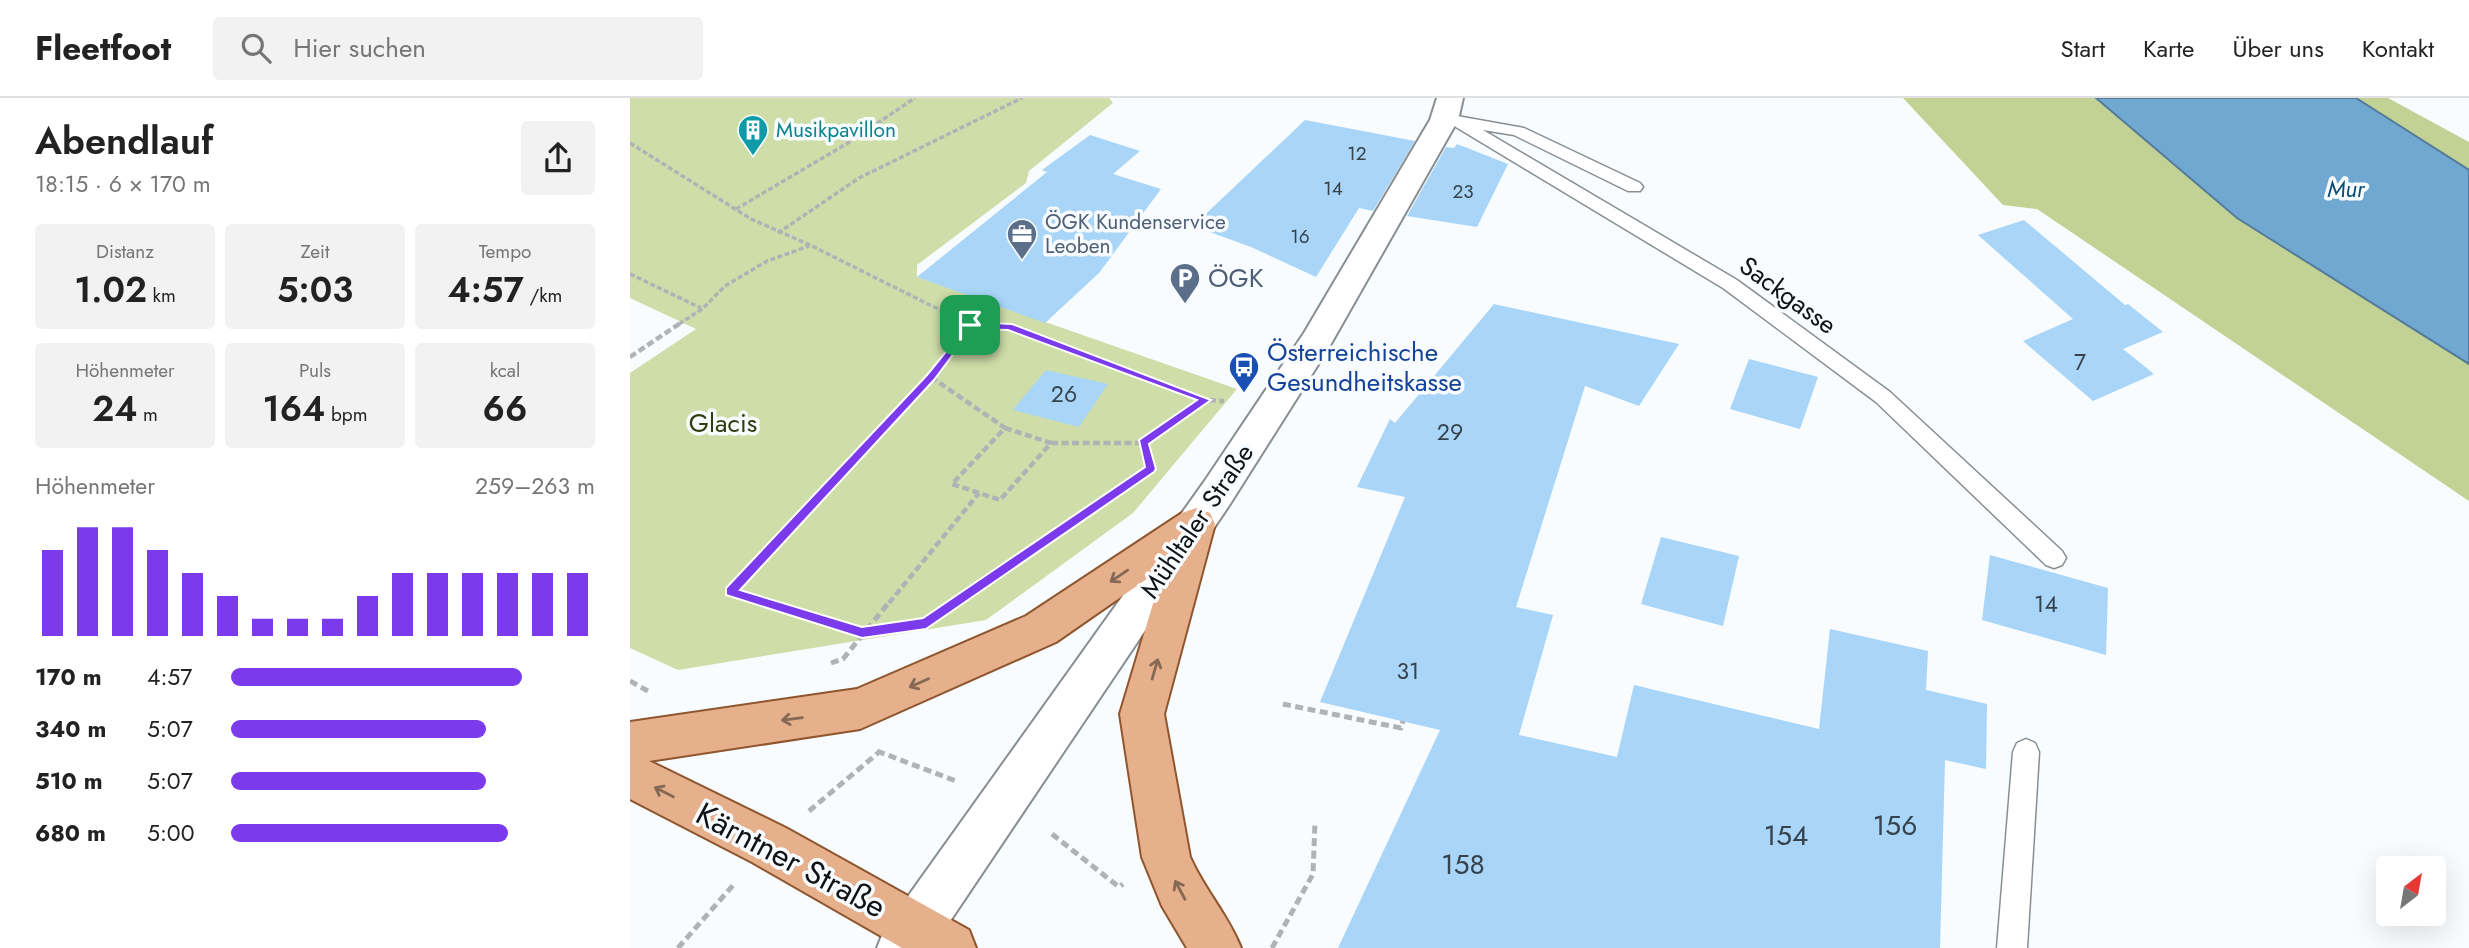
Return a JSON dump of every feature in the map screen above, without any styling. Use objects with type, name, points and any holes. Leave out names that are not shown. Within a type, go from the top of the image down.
[{"type":"main road","points":[[630,743],[859,709],[1041,629],[1196,524]]},
{"type":"main road","points":[[1196,524],[1142,714],[1166,857],[1178,889],[1216,948]]},
{"type":"main road","name":"Kärntner Straße","points":[[630,775],[769,845],[923,941]]},
{"type":"street","name":"Mühltaler Straße","points":[[923,941],[1316,341],[1450,113]]},
{"type":"lane","points":[[1450,113],[1518,131],[1634,187]]},
{"type":"lane","name":"Sackgasse","points":[[1450,113],[1730,284],[1882,397],[2054,558]]},
{"type":"lane","points":[[2012,948],[2026,752]]},
{"type":"path","points":[[736,209],[848,143],[915,98]]},
{"type":"path","points":[[778,233],[859,178],[1022,98]]},
{"type":"path","points":[[630,143],[778,233],[810,245],[970,325],[1009,327],[1206,400],[1274,405]]},
{"type":"path","points":[[630,357],[702,309],[725,286],[767,261],[810,245]]},
{"type":"path","points":[[630,274],[702,309]]},
{"type":"path","points":[[970,325],[931,377],[730,592],[862,633],[926,623],[1150,469],[1143,443]]},
{"type":"path","points":[[931,377],[1005,428],[1051,443],[1143,443],[1206,400]]},
{"type":"path","points":[[1005,428],[953,484],[1000,500],[1051,443]]},
{"type":"path","points":[[843,659],[979,493]]},
{"type":"path","points":[[1283,704],[1401,728],[1404,721]]},
{"type":"path","points":[[878,754],[959,782]]},
{"type":"path","points":[[1272,948],[1313,874],[1315,822]]},
{"type":"path","points":[[1052,834],[1119,887],[1129,881]]},
{"type":"green space","name":"Glacis","points":[[630,98],[1109,98],[1113,103],[1029,171],[1026,183],[917,265],[917,277],[1237,389],[1133,513],[986,620],[678,670],[630,648],[630,373],[696,329],[630,298]]},
{"type":"green space","points":[[1903,98],[2096,98],[2237,218],[2469,364],[2469,501],[2037,209],[2003,205]]},
{"type":"green space","points":[[2356,98],[2388,98],[2469,142],[2469,170]]},
{"type":"water","name":"Mur","points":[[2096,98],[2356,98],[2469,170],[2469,364],[2237,218]]},
{"type":"building","points":[[1305,120],[1415,141],[1373,211],[1359,208],[1316,277],[1251,247],[1193,226]]},
{"type":"building","points":[[1090,135],[1140,151],[1113,174],[1161,189],[1099,273],[1045,323],[917,277],[1047,172],[1042,170]]},
{"type":"building","points":[[1457,144],[1508,164],[1477,227],[1407,216],[1446,147],[1454,148]]},
{"type":"building","points":[[2024,220],[2125,305],[2128,304],[2163,332],[2123,349],[2154,374],[2093,401],[2023,341],[2073,319],[1978,235]]},
{"type":"building","points":[[1494,304],[1679,344],[1639,406],[1585,386],[1516,607],[1553,615],[1519,735],[1617,757],[1634,685],[1819,729],[1830,629],[1928,651],[1926,690],[1987,704],[1986,769],[1945,760],[1940,948],[1338,948],[1440,730],[1320,702],[1405,497],[1357,487],[1390,419],[1395,423]]},
{"type":"building","points":[[1749,359],[1818,377],[1800,429],[1730,409]]},
{"type":"building","points":[[1046,370],[1108,384],[1079,427],[1013,410]]},
{"type":"building","points":[[1661,537],[1739,556],[1723,626],[1641,604]]},
{"type":"building","points":[[1990,555],[2108,588],[2106,655],[1982,620]]},
{"type":"place","name":"Musikpavillon","points":[[753,157]]},
{"type":"place","name":"ÖGK Kundenservice Leoben","points":[[1022,261]]},
{"type":"place","name":"ÖGK","points":[[1185,305]]},
{"type":"place","name":"Österreichische Gesundheitskasse","points":[[1244,394]]},
{"type":"route","points":[[970,325],[1009,327],[1206,400],[1143,443],[1150,469],[926,623],[862,633],[730,592],[931,377],[970,325]]}]
